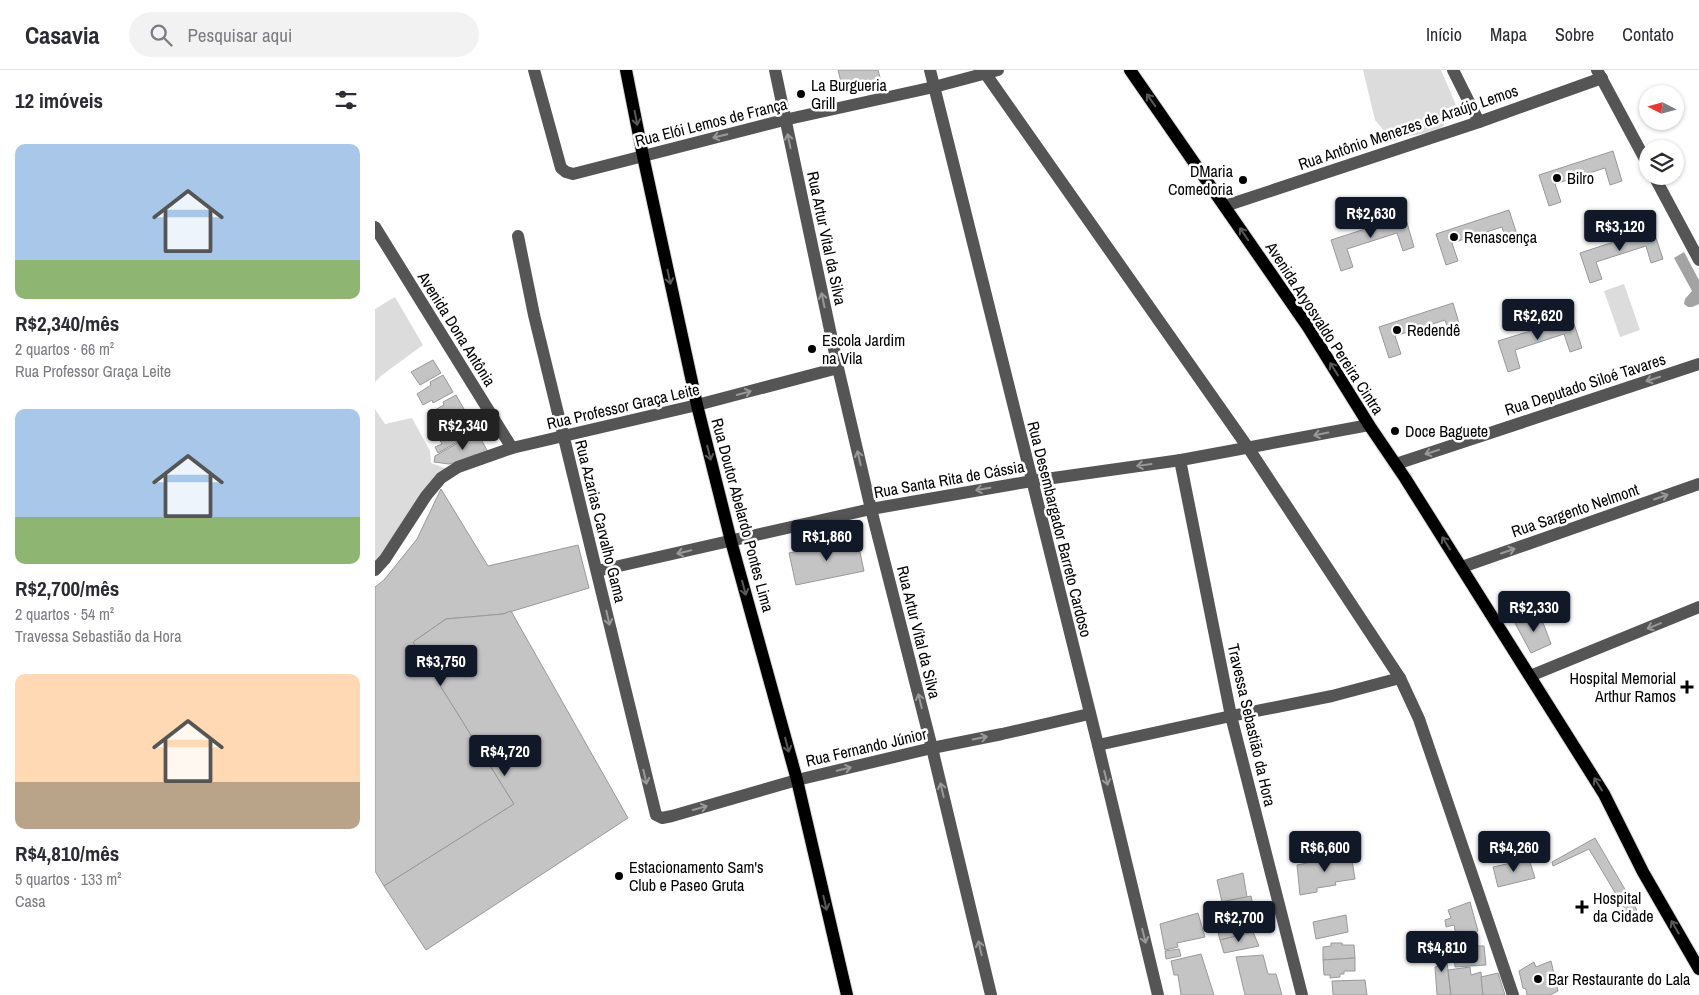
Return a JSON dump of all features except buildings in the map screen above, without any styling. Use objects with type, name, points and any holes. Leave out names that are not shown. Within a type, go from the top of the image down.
[{"type":"main road","name":"Rua Doutor Abelardo Pontes Lima","points":[[626,70],[697,405],[731,541],[797,780],[847,995]]},
{"type":"main road","name":"Avenida Aryosvaldo Pereira Cintra","points":[[1130,70],[1307,327],[1531,676],[1604,794],[1647,878],[1699,970]]},
{"type":"street","name":"Rua Elói Lemos de França","points":[[534,70],[561,168],[566,172],[579,174],[785,120],[934,87],[998,70]]},
{"type":"street","name":"Rua Artur Vital da Silva","points":[[775,70],[838,368],[991,995]]},
{"type":"street","name":"Rua Desembargador Barreto Cardoso","points":[[930,70],[1098,745],[1158,995]]},
{"type":"street","points":[[1453,70],[1479,122]]},
{"type":"street","points":[[985,73],[1249,449],[1400,678],[1419,718],[1513,995]]},
{"type":"street","points":[[1600,74],[1639,148]]},
{"type":"street","name":"Rua Antônio Menezes de Araújo Lemos","points":[[1225,206],[1479,122],[1600,74]]},
{"type":"street","points":[[1659,185],[1699,260]]},
{"type":"street","name":"Avenida Dona Antônia","points":[[375,228],[512,448]]},
{"type":"street","name":"Rua Azarias Carvalho Gama","points":[[518,236],[534,315],[654,813]]},
{"type":"street","name":"Rua Deputado Siloé Tavares","points":[[1396,464],[1699,364]]},
{"type":"street","name":"Rua Professor Graça Leite","points":[[375,570],[426,496],[441,478],[458,467],[512,448],[697,405],[838,368]]},
{"type":"street","name":"Rua Santa Rita de Cássia","points":[[597,571],[871,509],[1032,481],[1249,449],[1369,425]]},
{"type":"street","name":"Travessa Sebastião da Hora","points":[[1180,460],[1231,716],[1301,995]]},
{"type":"street","name":"Rua Sargento Nelmont","points":[[1461,567],[1699,484]]},
{"type":"street","points":[[1531,676],[1699,607]]},
{"type":"street","points":[[1098,745],[1332,696],[1400,678]]},
{"type":"street","name":"Rua Fernando Júnior","points":[[654,813],[662,818],[672,816],[797,780],[1089,714]]},
{"type":"shaded area","points":[[1363,70],[1441,70],[1456,105],[1440,131],[1391,139],[1375,120]]},
{"type":"shaded area","points":[[1684,252],[1699,280],[1699,304],[1692,307],[1684,304],[1685,299],[1692,291],[1674,258]]},
{"type":"shaded area","points":[[1624,284],[1640,330],[1620,337],[1604,291]]},
{"type":"shaded area","points":[[395,297],[423,345],[375,382],[375,309]]},
{"type":"shaded area","points":[[375,409],[385,424],[412,418],[430,451],[431,463],[445,468],[422,496],[375,565]]},
{"type":"place","name":"La Burgueria Grill","points":[[801,94]]},
{"type":"place","name":"Bilro","points":[[1557,178]]},
{"type":"place","name":"D´Maria Comedoria","points":[[1243,180]]},
{"type":"place","name":"Renascença","points":[[1454,237]]},
{"type":"place","name":"Redendê","points":[[1397,330]]},
{"type":"place","name":"Escola Jardim na Vila","points":[[812,349]]},
{"type":"place","name":"Doce Baguete","points":[[1395,431]]},
{"type":"place","name":"Hospital Memorial Arthur Ramos","points":[[1687,687]]},
{"type":"place","name":"Estacionamento Sam's Club e Paseo Gruta","points":[[619,876]]},
{"type":"place","name":"Hospital da Cidade","points":[[1582,907]]},
{"type":"place","name":"Bar Restaurante do Lala","points":[[1538,979]]}]
